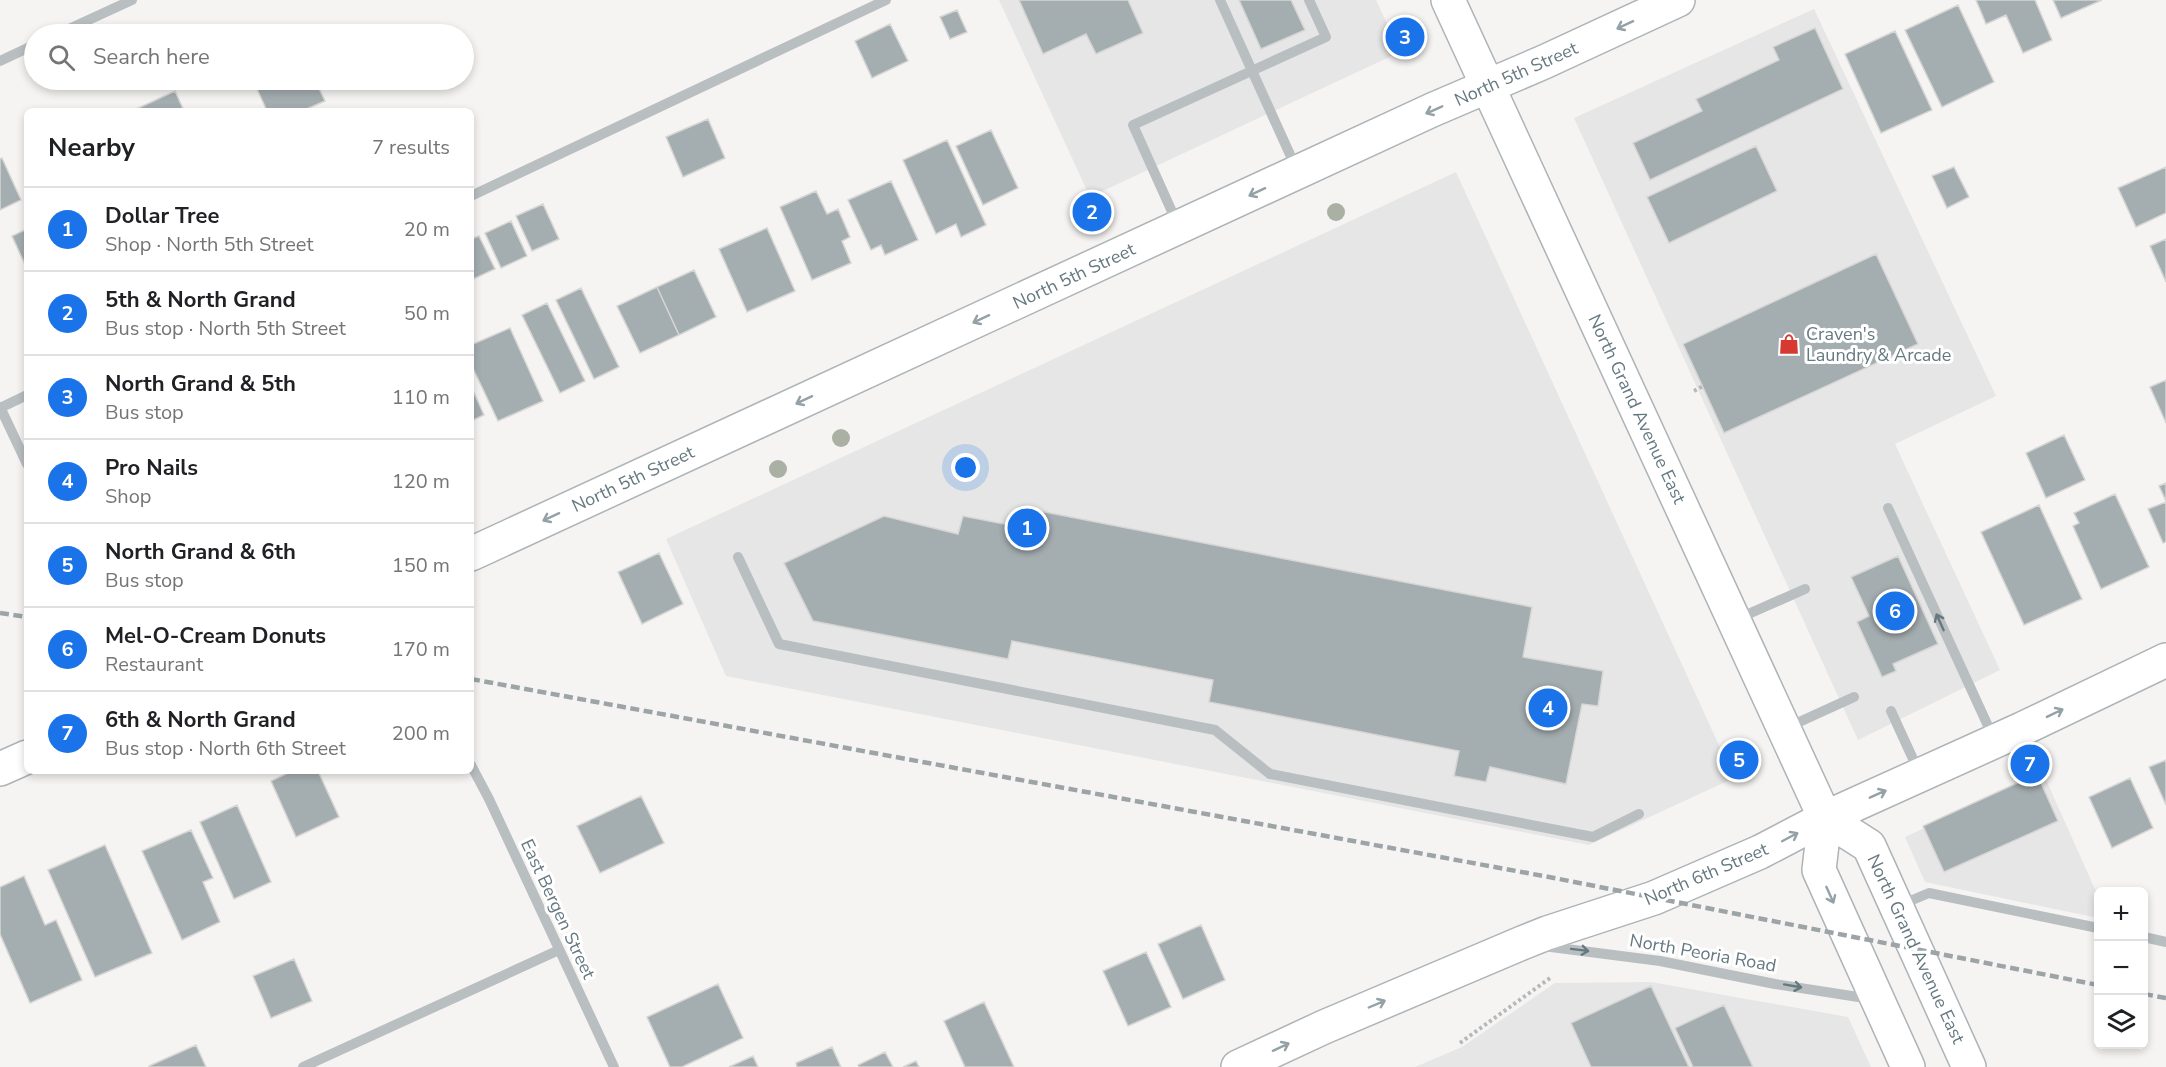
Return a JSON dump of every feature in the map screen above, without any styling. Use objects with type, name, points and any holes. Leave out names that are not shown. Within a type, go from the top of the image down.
[{"type":"main road","name":"North Grand Avenue East","points":[[1448,0],[1825,819],[1869,846],[1969,1067]]},
{"type":"main road","name":"North 5th Street","points":[[474,553],[1678,0]]},
{"type":"main road","name":"North 6th Street","points":[[1238,1067],[1323,1027],[1522,943],[1654,898],[1773,846],[1825,819],[2166,660]]},
{"type":"main road","points":[[0,769],[24,758]]},
{"type":"main road","points":[[1825,819],[1819,870],[1908,1067]]},
{"type":"street","points":[[80,24],[132,0]]},
{"type":"street","points":[[474,195],[886,0]]},
{"type":"street","points":[[1233,0],[1221,2],[1298,173]]},
{"type":"street","points":[[1179,228],[1133,125],[1326,37],[1309,0]]},
{"type":"street","points":[[0,61],[24,50]]},
{"type":"street","points":[[24,396],[0,407],[24,458]]},
{"type":"street","points":[[1888,508],[1995,741]]},
{"type":"street","points":[[738,558],[779,644],[1215,730],[1270,774],[1593,837],[1639,814]]},
{"type":"street","points":[[1734,620],[1805,589]]},
{"type":"street","points":[[1784,729],[1854,697]]},
{"type":"street","points":[[1891,711],[1921,775]]},
{"type":"street","name":"East Bergen Street","points":[[474,771],[614,1067]]},
{"type":"street","points":[[1896,906],[1929,893],[2094,927]]},
{"type":"street","points":[[2148,939],[2166,942]]},
{"type":"street","name":"North Peoria Road","points":[[1522,943],[1660,961],[1775,984],[1878,1000]]},
{"type":"street","points":[[303,1067],[559,950]]},
{"type":"path","points":[[1694,391],[1703,386]]},
{"type":"path","points":[[1460,1043],[1550,978]]},
{"type":"shaded area","points":[[999,0],[1376,0],[1400,52],[1090,197]]},
{"type":"shaded area","points":[[1814,9],[1996,396],[1895,444],[2000,670],[1858,740],[1574,118]]},
{"type":"shaded area","points":[[1456,172],[1734,778],[1589,845],[726,676],[666,539]]},
{"type":"shaded area","points":[[2043,773],[2094,887],[2094,917],[1925,882],[1905,837]]},
{"type":"shaded area","points":[[1651,982],[1848,1017],[1871,1067],[1415,1067],[1462,1047],[1555,983]]},
{"type":"building","points":[[1019,0],[1128,0],[1143,33],[1096,54],[1086,34],[1043,54]]},
{"type":"building","points":[[1239,0],[1291,0],[1305,30],[1261,49]]},
{"type":"building","points":[[1976,0],[2035,0],[2052,40],[2023,53],[2006,15],[1986,24]]},
{"type":"building","points":[[2053,0],[2102,0],[2061,18]]},
{"type":"building","points":[[1958,5],[1994,82],[1942,107],[1905,30]]},
{"type":"building","points":[[957,10],[967,32],[950,39],[940,17]]},
{"type":"building","points":[[890,24],[908,61],[872,78],[855,41]]},
{"type":"building","points":[[1815,28],[1843,89],[1650,180],[1633,143],[1702,111],[1696,99],[1779,60],[1773,47]]},
{"type":"building","points":[[1895,31],[1932,110],[1881,133],[1845,54]]},
{"type":"building","points":[[258,90],[320,90],[325,101],[309,108],[266,108]]},
{"type":"building","points":[[175,91],[183,108],[138,108]]},
{"type":"building","points":[[708,119],[725,158],[683,177],[666,137]]},
{"type":"building","points":[[991,130],[1018,188],[983,205],[956,146]]},
{"type":"building","points":[[947,140],[986,225],[961,237],[956,224],[936,234],[903,160]]},
{"type":"building","points":[[1756,146],[1777,191],[1669,243],[1647,197]]},
{"type":"building","points":[[2,158],[21,200],[0,210],[0,159]]},
{"type":"building","points":[[1954,167],[1969,197],[1947,208],[1932,176]]},
{"type":"building","points":[[2166,167],[2166,213],[2136,227],[2118,188]]},
{"type":"building","points":[[891,181],[918,240],[885,255],[881,245],[871,250],[848,200]]},
{"type":"building","points":[[816,191],[827,214],[838,209],[850,237],[842,241],[851,263],[812,280],[780,207]]},
{"type":"building","points":[[543,204],[559,239],[532,251],[516,216]]},
{"type":"building","points":[[511,221],[527,256],[501,268],[485,233]]},
{"type":"building","points":[[767,228],[795,291],[747,312],[719,249]]},
{"type":"building","points":[[24,230],[24,262],[12,236]]},
{"type":"building","points":[[479,236],[495,269],[474,279],[474,238]]},
{"type":"building","points":[[2166,239],[2166,282],[2150,246]]},
{"type":"building","points":[[1876,254],[1918,344],[1724,433],[1683,344]]},
{"type":"building","points":[[694,270],[716,317],[679,335],[657,287]]},
{"type":"building","points":[[657,287],[679,335],[640,353],[617,306]]},
{"type":"building","points":[[581,288],[619,367],[594,379],[556,300]]},
{"type":"building","points":[[547,303],[585,381],[560,393],[522,315]]},
{"type":"building","points":[[510,328],[543,401],[498,421],[474,370],[474,344]]},
{"type":"building","points":[[2166,380],[2166,423],[2150,387]]},
{"type":"building","points":[[474,393],[484,415],[474,420]]},
{"type":"building","points":[[2064,435],[2085,480],[2046,498],[2026,453]]},
{"type":"building","points":[[2166,483],[2166,501],[2159,486]]},
{"type":"building","points":[[2115,494],[2149,567],[2101,589],[2073,526],[2079,523],[2074,513]]},
{"type":"building","points":[[2166,502],[2166,542],[2163,543],[2148,509]]},
{"type":"building","points":[[2039,505],[2082,599],[2024,625],[1981,532]]},
{"type":"building","points":[[1019,507],[1532,607],[1523,657],[1603,671],[1598,706],[1582,704],[1566,784],[1490,767],[1486,782],[1454,776],[1459,751],[1209,702],[1213,680],[1012,641],[1008,659],[813,621],[784,563],[884,516],[958,534],[963,516],[1014,526]]},
{"type":"building","points":[[659,553],[683,604],[642,624],[618,572]]},
{"type":"building","points":[[1898,556],[1938,644],[1893,664],[1896,671],[1882,677],[1857,622],[1869,616],[1851,577]]},
{"type":"building","points":[[2166,760],[2166,805],[2149,767]]},
{"type":"building","points":[[286,774],[319,774],[339,817],[296,837],[271,781]]},
{"type":"building","points":[[2037,774],[2058,821],[1944,872],[1923,826]]},
{"type":"building","points":[[2130,778],[2153,828],[2112,848],[2089,797]]},
{"type":"building","points":[[641,796],[664,843],[600,873],[577,826]]},
{"type":"building","points":[[237,805],[271,882],[234,899],[200,822]]},
{"type":"building","points":[[191,830],[213,878],[203,882],[220,922],[182,940],[142,851]]},
{"type":"building","points":[[105,845],[152,953],[95,977],[48,870]]},
{"type":"building","points":[[24,876],[45,925],[56,920],[82,980],[30,1003],[0,934],[0,887]]},
{"type":"building","points":[[1201,925],[1225,980],[1183,999],[1158,944]]},
{"type":"building","points":[[1146,952],[1171,1007],[1128,1026],[1103,971]]},
{"type":"building","points":[[294,959],[312,1001],[271,1018],[253,976]]},
{"type":"building","points":[[718,984],[743,1038],[682,1067],[670,1067],[647,1017]]},
{"type":"building","points":[[1651,986],[1689,1067],[1591,1067],[1571,1023]]},
{"type":"building","points":[[984,1002],[1014,1067],[965,1067],[944,1021]]},
{"type":"building","points":[[1724,1005],[1753,1067],[1693,1067],[1675,1028]]},
{"type":"building","points":[[196,1045],[206,1067],[149,1067],[149,1066]]},
{"type":"building","points":[[832,1047],[841,1067],[797,1067],[796,1063]]},
{"type":"building","points":[[885,1052],[893,1067],[859,1067],[858,1065]]},
{"type":"building","points":[[753,1056],[758,1067],[729,1067]]},
{"type":"building","points":[[916,1061],[919,1067],[903,1067]]},
{"type":"railway","points":[[0,613],[24,617]]},
{"type":"railway","points":[[474,680],[1549,877],[2094,984]]},
{"type":"railway","points":[[2148,995],[2166,998]]},
{"type":"place","name":"North Grand & 5th","points":[[1405,37]]},
{"type":"place","name":"5th & North Grand","points":[[1092,212]]},
{"type":"place","name":"Craven's Laundry & Arcade","points":[[1789,344]]},
{"type":"place","name":"Dollar Tree","points":[[1027,528]]},
{"type":"place","name":"Mel-O-Cream Donuts","points":[[1895,611]]},
{"type":"place","name":"Pro Nails","points":[[1548,708]]},
{"type":"place","name":"North Grand & 6th","points":[[1739,760]]},
{"type":"place","name":"6th & North Grand","points":[[2030,764]]}]
